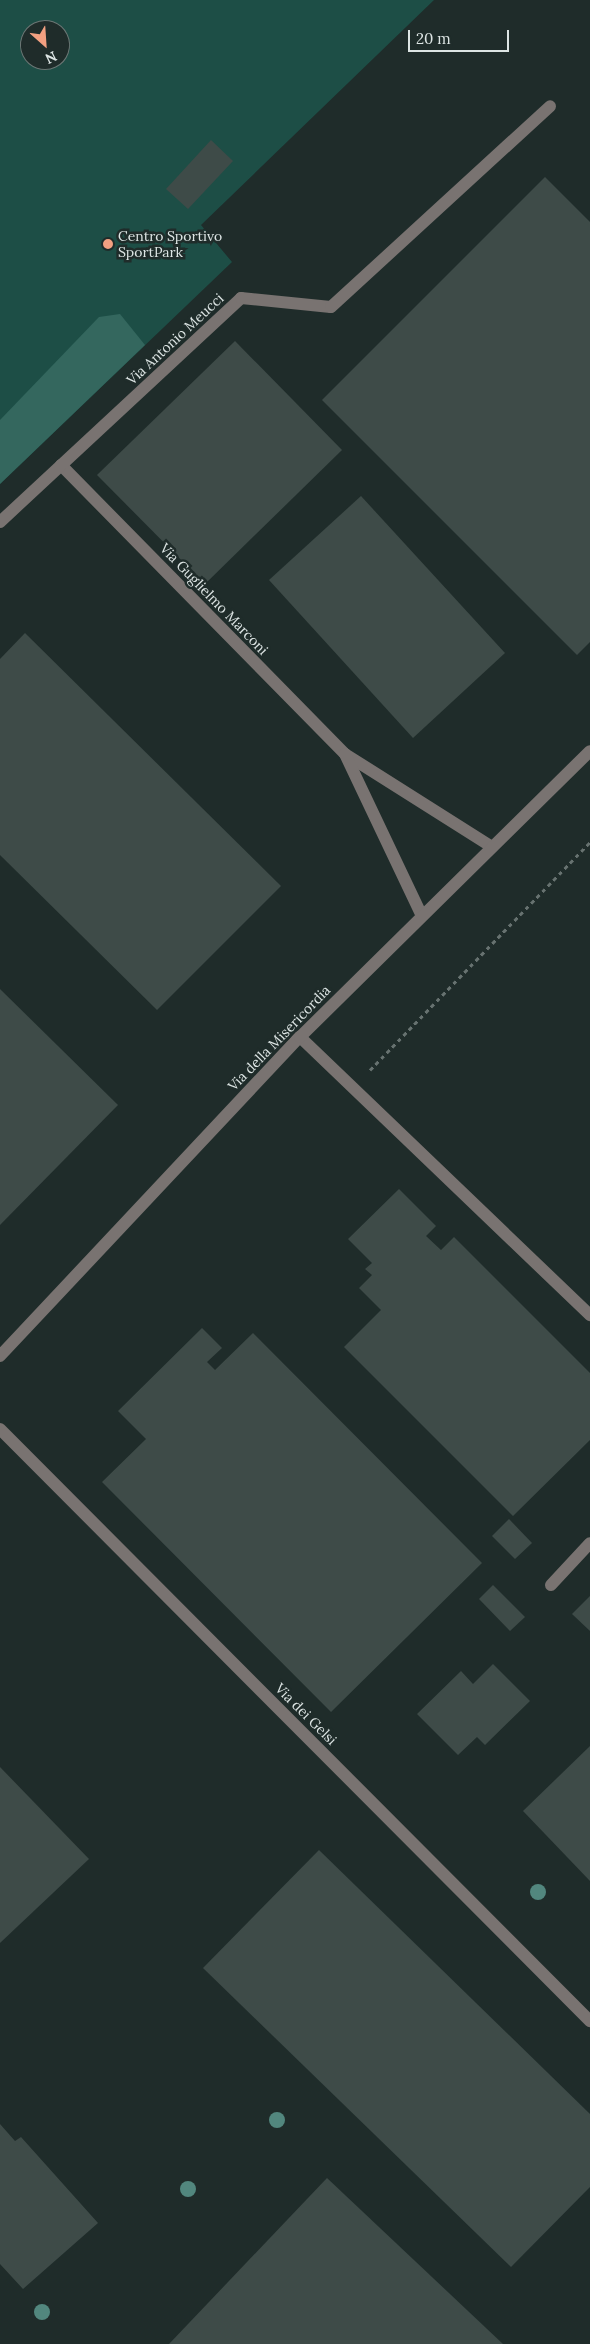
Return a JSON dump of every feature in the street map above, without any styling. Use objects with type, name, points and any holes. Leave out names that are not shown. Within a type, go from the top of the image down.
[{"type":"street","name":"Via Antonio Meucci","points":[[0,522],[241,298],[330,307],[550,106]]},
{"type":"street","name":"Via Guglielmo Marconi","points":[[61,465],[345,754],[492,847]]},
{"type":"street","name":"Via della Misericordia","points":[[0,1356],[300,1037],[590,750]]},
{"type":"street","name":"Via Guglielmo Marconi","points":[[345,754],[422,916]]},
{"type":"street","points":[[300,1037],[590,1315]]},
{"type":"street","name":"Via dei Gelsi","points":[[0,1429],[590,2021]]},
{"type":"street","points":[[551,1584],[590,1543]]},
{"type":"path","points":[[353,1088],[590,842]]},
{"type":"green space","name":"Centro Sportivo SportPark","points":[[0,0],[434,0],[201,225],[232,262],[0,484]]},
{"type":"green space","points":[[120,314],[145,345],[0,484],[0,420],[99,317]]},
{"type":"building","points":[[211,140],[233,161],[188,209],[166,189]]},
{"type":"building","points":[[545,177],[590,222],[590,642],[577,655],[322,400]]},
{"type":"building","points":[[235,341],[342,450],[205,584],[97,475]]},
{"type":"building","points":[[361,496],[505,653],[413,738],[269,580]]},
{"type":"building","points":[[25,633],[281,886],[157,1010],[0,855],[0,659]]},
{"type":"building","points":[[0,989],[118,1105],[0,1225]]},
{"type":"building","points":[[399,1189],[436,1226],[426,1236],[441,1250],[454,1237],[590,1373],[590,1440],[513,1516],[344,1347],[381,1310],[359,1288],[372,1275],[365,1269],[372,1263],[348,1239]]},
{"type":"building","points":[[202,1328],[222,1348],[207,1362],[215,1370],[253,1333],[482,1563],[331,1712],[102,1482],[146,1439],[118,1411]]},
{"type":"building","points":[[509,1519],[532,1543],[515,1559],[492,1536]]},
{"type":"building","points":[[493,1585],[525,1617],[510,1631],[479,1599]]},
{"type":"building","points":[[590,1596],[590,1631],[572,1614]]},
{"type":"building","points":[[493,1664],[530,1701],[485,1745],[477,1737],[458,1755],[417,1714],[461,1671],[473,1684]]},
{"type":"building","points":[[590,1746],[590,1881],[523,1811]]},
{"type":"building","points":[[0,1767],[89,1859],[0,1943]]},
{"type":"building","points":[[319,1850],[590,2114],[590,2187],[511,2267],[203,1968]]},
{"type":"building","points":[[0,2124],[15,2141],[21,2137],[98,2223],[23,2289],[0,2264]]},
{"type":"building","points":[[327,2178],[503,2344],[169,2344]]},
{"type":"place","name":"Centro Sportivo SportPark","points":[[108,244]]}]
